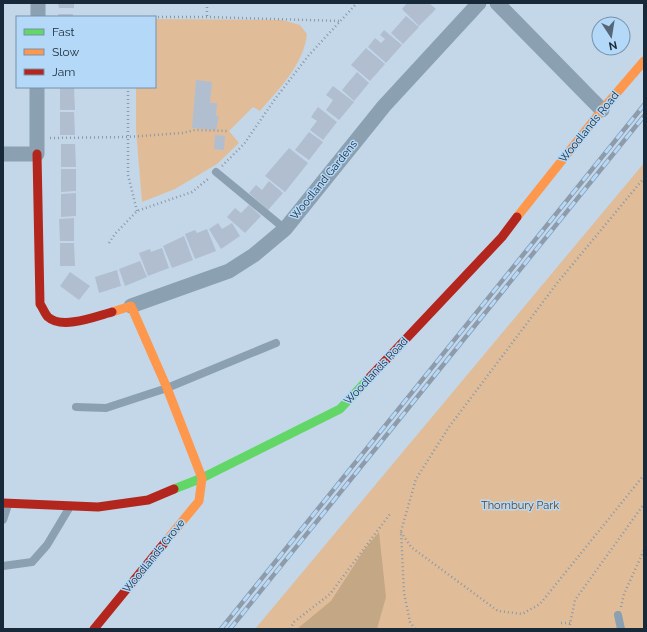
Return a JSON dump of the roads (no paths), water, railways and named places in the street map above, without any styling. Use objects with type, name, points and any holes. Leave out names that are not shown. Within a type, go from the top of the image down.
[{"type":"street","points":[[38,3],[38,16]]},
{"type":"street","name":"Woodland Gardens","points":[[37,88],[40,304],[49,318],[65,323],[88,319],[132,306],[229,270],[254,255],[285,229],[384,106],[480,3]]},
{"type":"street","points":[[496,3],[602,110]]},
{"type":"street","name":"Woodlands Road","points":[[6,503],[70,507],[98,507],[148,500],[202,478],[340,409],[502,237],[602,110],[644,61]]},
{"type":"street","points":[[3,154],[37,154]]},
{"type":"street","points":[[132,306],[167,388],[202,478]]},
{"type":"street","name":"Woodlands Grove","points":[[94,629],[199,501],[202,478]]},
{"type":"lane","points":[[216,172],[285,229]]},
{"type":"lane","points":[[76,407],[106,408],[167,388],[276,343]]},
{"type":"lane","points":[[3,520],[6,503]]},
{"type":"lane","points":[[3,566],[32,562],[47,545],[70,507]]},
{"type":"lane","points":[[618,615],[621,629]]},
{"type":"railway","points":[[221,629],[644,105]]},
{"type":"railway","points":[[230,629],[644,116]]},
{"type":"park label","name":"Thornbury Park","points":[[520,505]]}]
